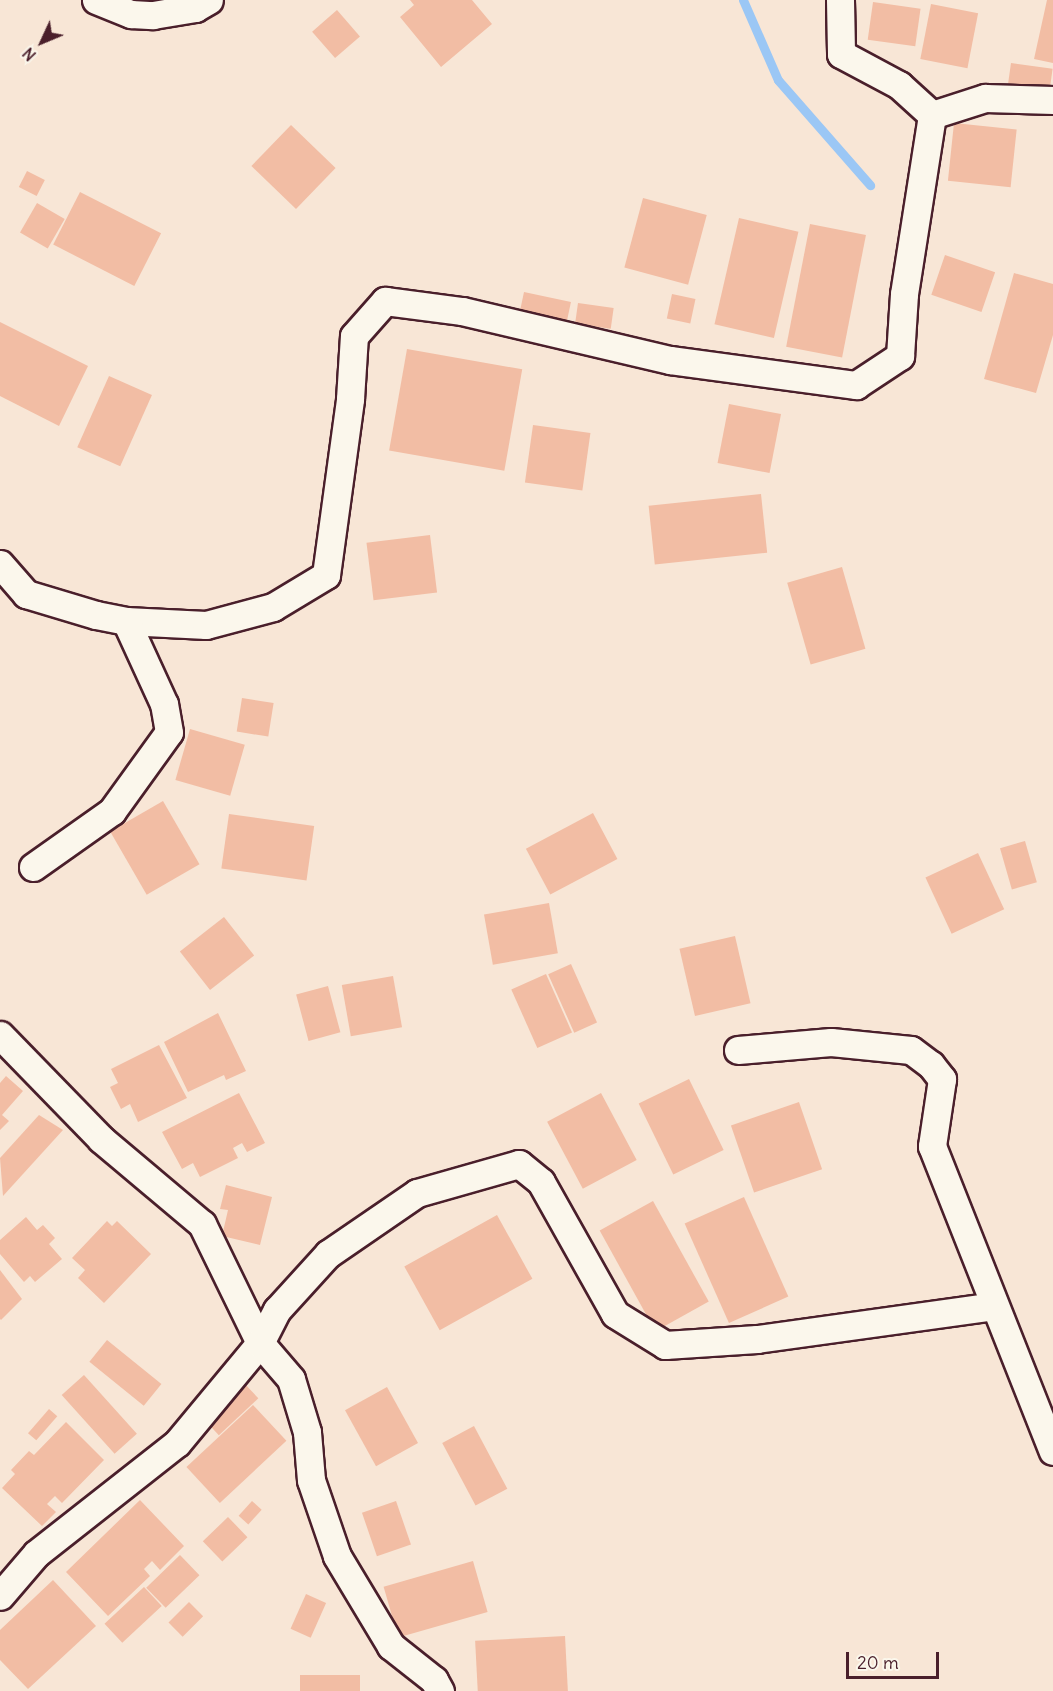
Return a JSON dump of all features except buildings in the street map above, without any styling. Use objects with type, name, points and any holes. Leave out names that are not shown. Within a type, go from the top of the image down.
[{"type":"street","points":[[96,0],[131,14],[153,15],[195,8],[209,0]]},
{"type":"street","points":[[840,0],[841,54],[899,85],[932,115]]},
{"type":"street","points":[[932,115],[985,98],[1053,100]]},
{"type":"street","points":[[0,564],[26,594],[126,621],[206,625],[273,607],[326,575],[350,399],[354,336],[385,301],[462,311],[670,360],[856,385],[900,356],[904,294],[932,115]]},
{"type":"street","points":[[33,867],[112,811],[169,732],[164,704],[126,621]]},
{"type":"street","points":[[0,1035],[101,1139],[202,1224],[260,1343],[291,1379],[307,1432],[311,1480],[337,1557],[391,1646],[434,1680],[440,1691]]},
{"type":"street","points":[[738,1050],[831,1042],[911,1050],[931,1065],[942,1079],[932,1146],[1053,1451]]},
{"type":"street","points":[[0,1596],[36,1554],[177,1443],[260,1343],[277,1310],[338,1247],[417,1193],[519,1164],[541,1182],[615,1314],[665,1345],[757,1339],[994,1306]]},
{"type":"waterway","points":[[743,0],[778,80],[870,185]]}]
